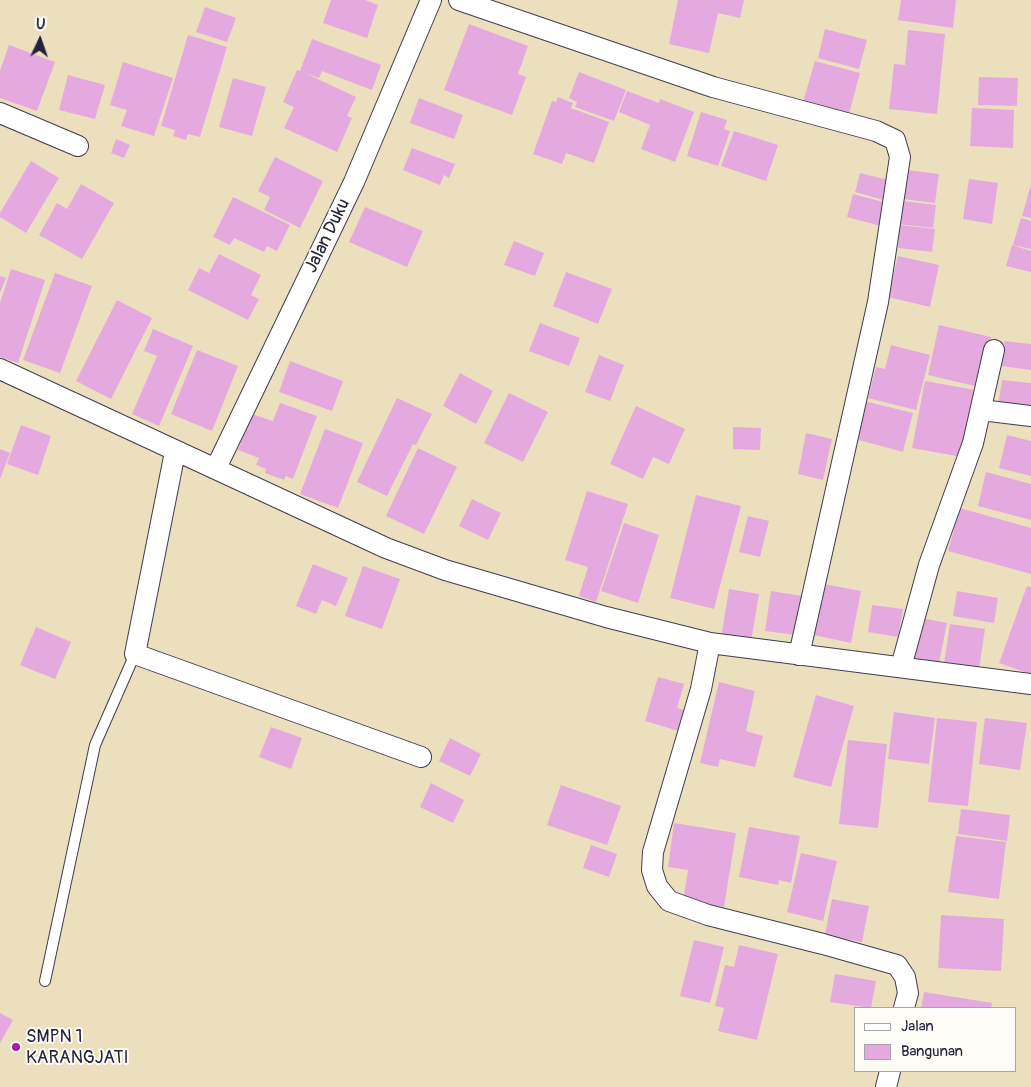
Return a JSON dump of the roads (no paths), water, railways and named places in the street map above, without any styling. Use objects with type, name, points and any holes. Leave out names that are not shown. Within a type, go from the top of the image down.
[{"type":"street","name":"Jalan Duku","points":[[216,468],[354,182],[431,0]]},
{"type":"street","points":[[458,0],[713,87],[876,131],[895,140],[900,157],[878,302],[799,655]]},
{"type":"street","points":[[0,114],[78,146]]},
{"type":"street","points":[[901,666],[927,573],[973,443],[994,350]]},
{"type":"street","points":[[0,369],[175,452],[216,468],[386,548],[445,570],[606,617],[710,643],[1031,684]]},
{"type":"street","points":[[981,410],[1031,416]]},
{"type":"street","points":[[175,452],[135,654],[421,757]]},
{"type":"street","points":[[710,643],[701,689],[653,852],[652,870],[657,886],[669,901],[708,914],[897,965],[906,978],[908,993],[904,1007]]},
{"type":"street","points":[[886,1087],[890,1072]]},
{"type":"lane","points":[[46,981],[95,745],[135,654]]},
{"type":"place","name":"SMPN 1 KARANGJATI","points":[[16,1047]]}]
